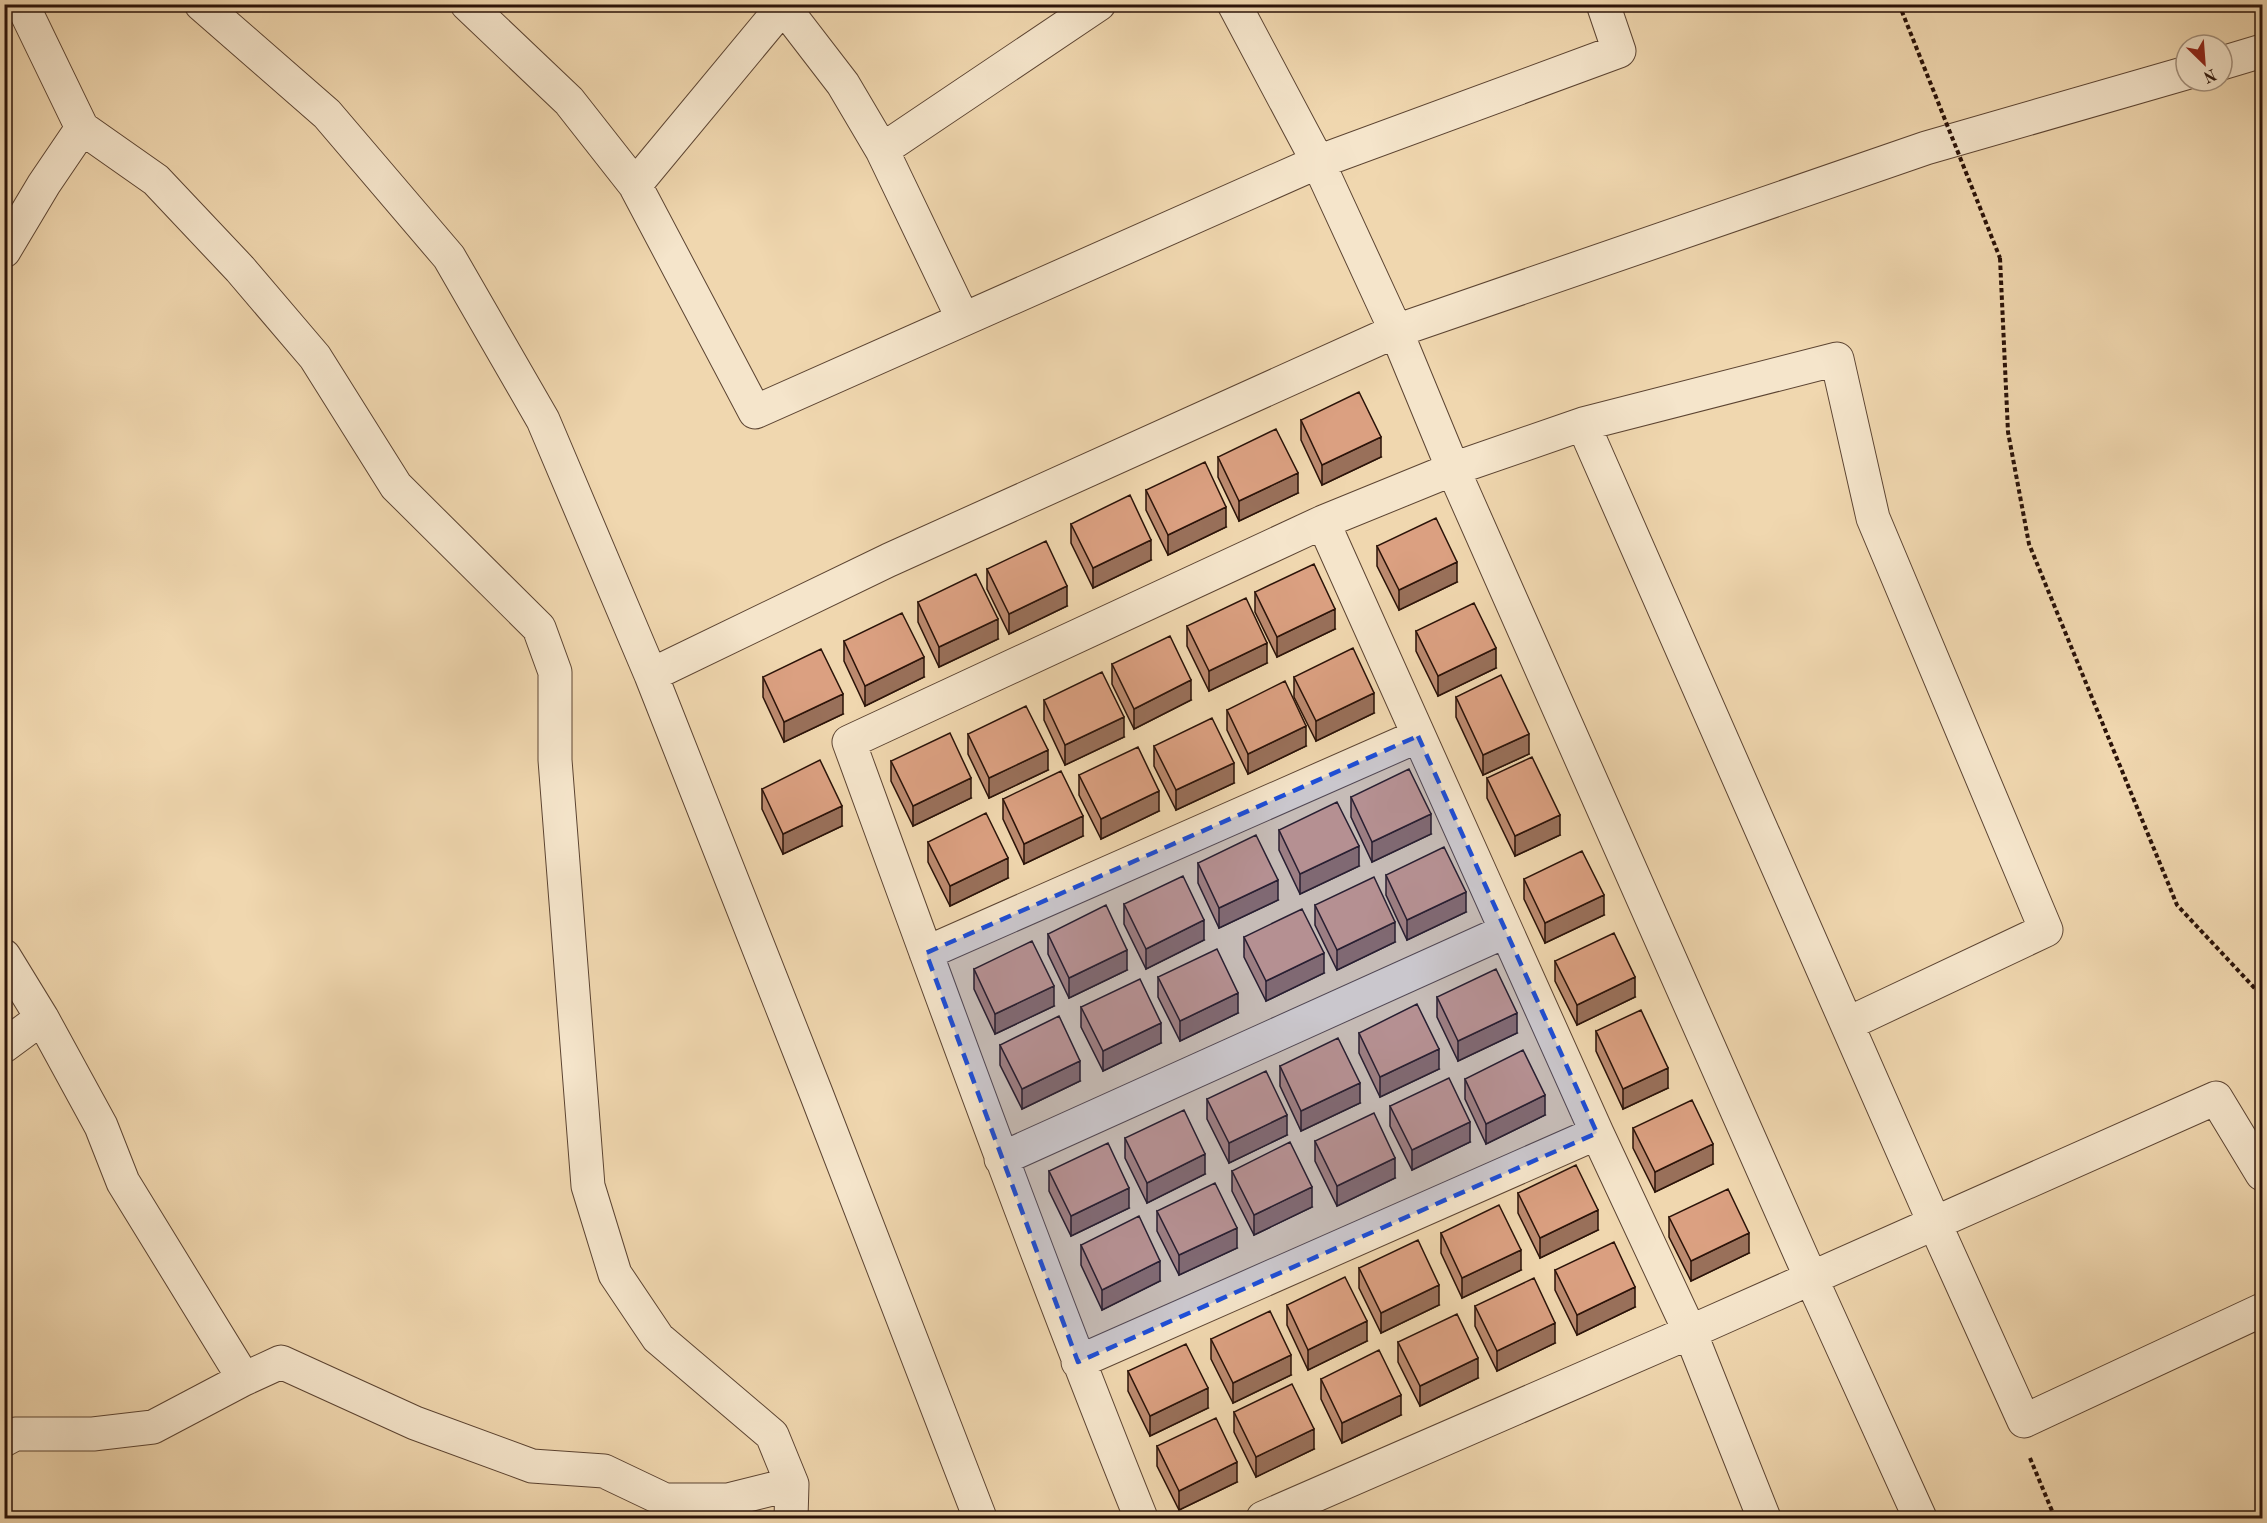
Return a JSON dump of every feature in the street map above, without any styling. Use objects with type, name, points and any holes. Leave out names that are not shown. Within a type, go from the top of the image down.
[{"type":"street","points":[[22,4],[82,128],[156,180],[240,269],[315,357],[396,486],[539,628],[555,672],[555,760],[588,1186],[615,1274],[658,1338],[772,1436],[792,1484],[791,1518]]},
{"type":"street","points":[[201,4],[327,114],[449,257],[543,420],[651,675],[980,1518]]},
{"type":"street","points":[[882,150],[1099,4]]},
{"type":"street","points":[[1234,4],[1318,162],[1396,331],[1453,469],[1811,1278],[1920,1518]]},
{"type":"street","points":[[471,6],[569,101],[635,185],[755,411],[1318,162],[1619,51],[1603,4]]},
{"type":"street","points":[[635,185],[784,5],[843,84],[882,150],[963,319]]},
{"type":"street","points":[[2234,59],[2262,51]]},
{"type":"street","points":[[651,675],[888,560],[1396,331],[1926,148],[2174,76]]},
{"type":"street","points":[[4,251],[44,183],[82,128]]},
{"type":"street","points":[[1141,1518],[1078,1362],[849,742],[1323,522],[1453,469],[1583,424],[1837,359],[1873,518],[2046,930],[1847,1024]]},
{"type":"street","points":[[1583,424],[1934,1222],[2024,1421],[2262,1310]]},
{"type":"street","points":[[1323,522],[1596,1133],[1690,1332],[1764,1518]]},
{"type":"street","points":[[926,953],[1418,736]]},
{"type":"street","points":[[1002,1159],[1506,931]]},
{"type":"street","points":[[4,956],[42,1018],[101,1126],[123,1182],[244,1379]]},
{"type":"street","points":[[4,1046],[42,1018]]},
{"type":"street","points":[[1263,1518],[1690,1332],[2216,1098],[2262,1174]]},
{"type":"street","points":[[1078,1362],[1596,1133]]},
{"type":"street","points":[[4,1440],[15,1434],[93,1434],[153,1427],[281,1362],[415,1423],[532,1466],[604,1471],[660,1509],[728,1500],[792,1484]]},
{"type":"path","points":[[1899,4],[2000,258],[2008,432],[2029,544],[2177,905],[2262,996]]},
{"type":"path","points":[[2024,1421],[2022,1438],[2055,1518]]},
{"type":"highlighted area","points":[[1418,736],[1597,1133],[1078,1362],[926,953]]},
{"type":"building","points":[[1359,392],[1381,437],[1322,465],[1301,420]]},
{"type":"building","points":[[1276,429],[1298,473],[1239,501],[1218,457]]},
{"type":"building","points":[[1205,462],[1226,507],[1168,535],[1146,490]]},
{"type":"building","points":[[1130,495],[1151,540],[1093,568],[1071,524]]},
{"type":"building","points":[[1436,518],[1457,562],[1399,590],[1377,546]]},
{"type":"building","points":[[1046,541],[1067,586],[1009,614],[987,569]]},
{"type":"building","points":[[1314,564],[1335,609],[1277,637],[1255,592]]},
{"type":"building","points":[[976,574],[998,619],[939,647],[918,602]]},
{"type":"building","points":[[1246,598],[1267,643],[1209,671],[1187,626]]},
{"type":"building","points":[[1474,603],[1496,648],[1438,676],[1416,631]]},
{"type":"building","points":[[902,613],[924,657],[865,686],[844,641]]},
{"type":"building","points":[[1170,636],[1191,680],[1134,709],[1112,664]]},
{"type":"building","points":[[1353,648],[1374,693],[1316,721],[1294,677]]},
{"type":"building","points":[[821,649],[843,694],[784,722],[763,677]]},
{"type":"building","points":[[1102,672],[1124,717],[1065,745],[1044,700]]},
{"type":"building","points":[[1501,675],[1529,734],[1483,755],[1456,697]]},
{"type":"building","points":[[1285,681],[1306,726],[1248,754],[1227,710]]},
{"type":"building","points":[[1026,706],[1048,750],[989,778],[968,734]]},
{"type":"building","points":[[1212,718],[1234,763],[1176,790],[1154,746]]},
{"type":"building","points":[[950,733],[971,778],[913,806],[891,761]]},
{"type":"building","points":[[1138,747],[1159,791],[1101,819],[1079,775]]},
{"type":"building","points":[[1532,757],[1560,815],[1515,836],[1487,778]]},
{"type":"building","points":[[820,760],[842,806],[783,834],[762,789]]},
{"type":"building","points":[[1409,769],[1431,814],[1372,842],[1351,797]]},
{"type":"building","points":[[1061,771],[1083,816],[1024,844],[1003,799]]},
{"type":"building","points":[[1337,802],[1359,846],[1300,874],[1279,830]]},
{"type":"building","points":[[986,813],[1008,858],[950,886],[928,842]]},
{"type":"building","points":[[1256,835],[1278,880],[1219,908],[1198,863]]},
{"type":"building","points":[[1444,847],[1466,892],[1407,920],[1386,875]]},
{"type":"building","points":[[1582,851],[1604,895],[1545,923],[1524,879]]},
{"type":"building","points":[[1183,876],[1204,920],[1146,949],[1124,904]]},
{"type":"building","points":[[1374,877],[1395,922],[1337,950],[1315,905]]},
{"type":"building","points":[[1106,905],[1127,950],[1069,978],[1048,934]]},
{"type":"building","points":[[1302,909],[1324,953],[1266,981],[1244,937]]},
{"type":"building","points":[[1614,933],[1635,977],[1577,1005],[1555,961]]},
{"type":"building","points":[[1032,941],[1054,986],[995,1014],[974,969]]},
{"type":"building","points":[[1217,949],[1238,993],[1180,1021],[1158,977]]},
{"type":"building","points":[[1496,969],[1517,1013],[1458,1041],[1437,997]]},
{"type":"building","points":[[1140,979],[1161,1023],[1103,1051],[1081,1007]]},
{"type":"building","points":[[1417,1004],[1439,1049],[1380,1077],[1359,1033]]},
{"type":"building","points":[[1641,1010],[1668,1068],[1623,1089],[1596,1031]]},
{"type":"building","points":[[1059,1016],[1080,1061],[1022,1089],[1000,1045]]},
{"type":"building","points":[[1338,1038],[1360,1083],[1301,1111],[1280,1066]]},
{"type":"building","points":[[1523,1050],[1545,1095],[1486,1124],[1465,1079]]},
{"type":"building","points":[[1266,1071],[1287,1115],[1229,1143],[1207,1099]]},
{"type":"building","points":[[1449,1078],[1470,1122],[1412,1150],[1390,1106]]},
{"type":"building","points":[[1692,1100],[1713,1144],[1655,1172],[1633,1128]]},
{"type":"building","points":[[1184,1110],[1205,1154],[1147,1183],[1125,1138]]},
{"type":"building","points":[[1374,1113],[1395,1158],[1337,1186],[1315,1141]]},
{"type":"building","points":[[1290,1142],[1312,1187],[1254,1215],[1232,1171]]},
{"type":"building","points":[[1108,1143],[1129,1188],[1071,1216],[1049,1171]]},
{"type":"building","points":[[1576,1165],[1598,1210],[1540,1238],[1518,1193]]},
{"type":"building","points":[[1215,1183],[1237,1228],[1179,1255],[1157,1211]]},
{"type":"building","points":[[1728,1189],[1749,1233],[1691,1261],[1669,1217]]},
{"type":"building","points":[[1499,1205],[1521,1250],[1462,1278],[1441,1233]]},
{"type":"building","points":[[1139,1216],[1160,1261],[1102,1290],[1081,1245]]},
{"type":"building","points":[[1418,1240],[1439,1285],[1381,1313],[1359,1268]]},
{"type":"building","points":[[1614,1242],[1635,1287],[1577,1315],[1555,1270]]},
{"type":"building","points":[[1345,1277],[1367,1321],[1308,1350],[1287,1305]]},
{"type":"building","points":[[1534,1278],[1555,1323],[1497,1351],[1475,1306]]},
{"type":"building","points":[[1270,1311],[1291,1355],[1233,1383],[1211,1339]]},
{"type":"building","points":[[1457,1314],[1478,1358],[1420,1386],[1398,1342]]},
{"type":"building","points":[[1186,1344],[1208,1388],[1150,1416],[1128,1371]]},
{"type":"building","points":[[1379,1350],[1401,1395],[1342,1423],[1321,1379]]},
{"type":"building","points":[[1292,1384],[1314,1429],[1256,1457],[1234,1412]]},
{"type":"building","points":[[1216,1418],[1237,1462],[1179,1491],[1157,1446]]}]
